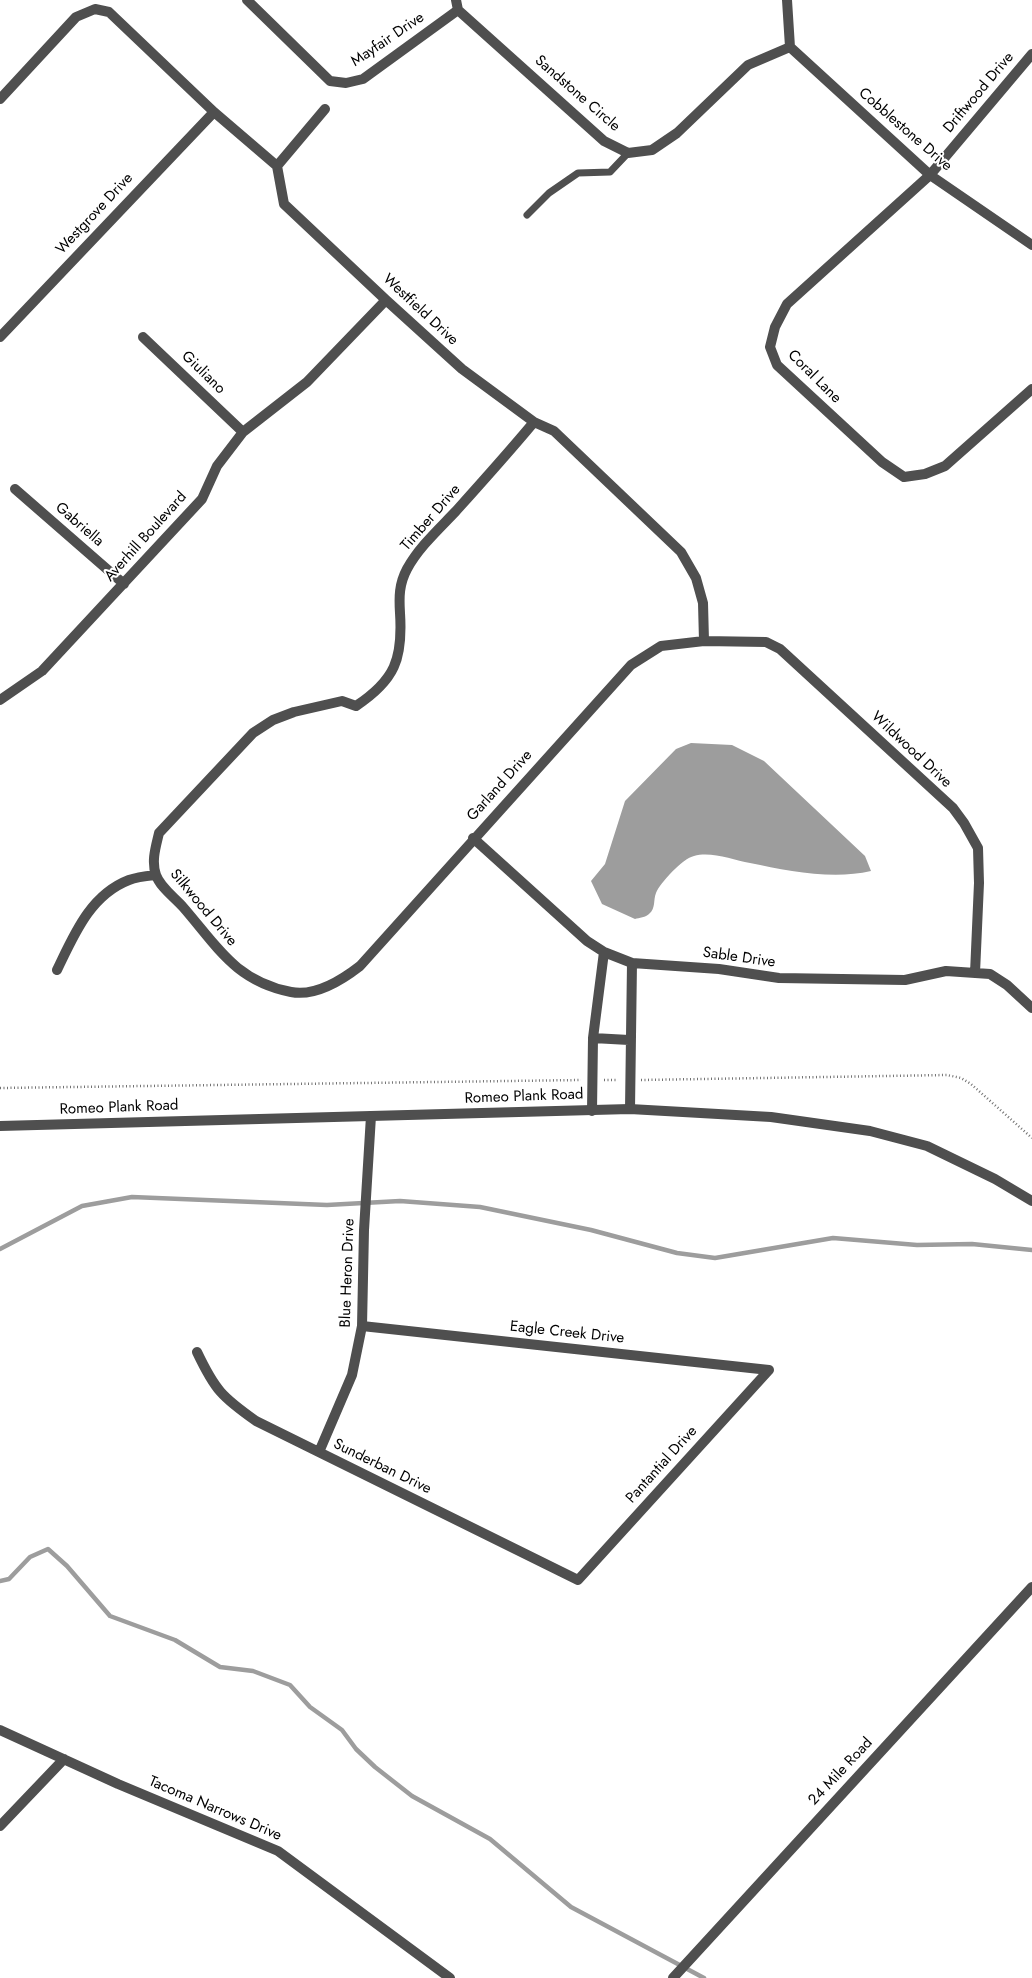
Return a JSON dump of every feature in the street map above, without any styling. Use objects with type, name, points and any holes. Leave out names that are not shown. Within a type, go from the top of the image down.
[{"type":"street","name":"Mayfair Drive","points":[[246,0],[330,81],[346,83],[363,78],[457,5]]},
{"type":"street","points":[[628,153],[652,150],[677,133],[748,64],[790,48],[787,0]]},
{"type":"street","name":"Sandstone Circle","points":[[457,5],[604,140],[628,153]]},
{"type":"street","points":[[0,99],[76,17],[95,9],[109,12],[214,112],[277,166],[325,109]]},
{"type":"street","name":"Cobblestone Drive","points":[[790,48],[930,175],[1032,244]]},
{"type":"street","name":"Driftwood Drive","points":[[930,175],[1032,54]]},
{"type":"street","name":"Westgrove Drive","points":[[0,338],[214,112]]},
{"type":"street","name":"Westfield Drive","points":[[277,166],[284,204],[462,369],[534,422],[554,431],[681,552],[696,578],[703,603],[704,641]]},
{"type":"street","name":"Coral Lane","points":[[930,175],[787,304],[775,327],[770,347],[777,365],[882,462],[904,477],[925,474],[945,466],[1032,389]]},
{"type":"street","name":"Averhill Boulevard","points":[[0,700],[42,671],[202,499],[217,466],[242,432],[307,382],[386,300]]},
{"type":"street","name":"Giuliano","points":[[143,336],[242,432]]},
{"type":"street","name":"Timber Drive","points":[[156,875],[154,854],[159,833],[253,732],[273,720],[294,712],[342,701],[356,706],[375,694],[391,676],[399,657],[401,628],[399,590],[407,569],[420,550],[506,456],[534,422]]},
{"type":"street","name":"Gabriella","points":[[15,489],[124,584]]},
{"type":"street","name":"Garland Drive","points":[[338,983],[360,966],[473,838],[631,665],[661,646],[704,641]]},
{"type":"street","name":"Wildwood Drive","points":[[704,641],[766,642],[780,649],[952,808],[964,822],[978,848],[979,884],[975,973]]},
{"type":"street","name":"Sable Drive","points":[[473,838],[587,941],[604,952],[632,964],[720,969],[779,978],[905,980],[946,971],[990,974],[1007,985],[1032,1008]]},
{"type":"street","points":[[58,970],[80,922],[109,891],[130,880],[156,875]]},
{"type":"street","name":"Silkwood Drive","points":[[156,875],[220,953],[240,971],[268,984],[292,992],[310,991],[338,983]]},
{"type":"street","points":[[592,1110],[593,1038],[604,952]]},
{"type":"street","points":[[630,1109],[629,1040],[632,964]]},
{"type":"street","points":[[593,1038],[629,1040]]},
{"type":"street","name":"Romeo Plank Road","points":[[0,1126],[630,1109],[771,1117],[870,1131],[927,1146],[995,1179],[1032,1200]]},
{"type":"street","name":"Blue Heron Drive","points":[[319,1452],[352,1375],[362,1326],[364,1230],[371,1116]]},
{"type":"street","name":"Eagle Creek Drive","points":[[362,1326],[769,1370]]},
{"type":"street","name":"Sunderban Drive","points":[[197,1352],[210,1379],[226,1400],[256,1421],[578,1580]]},
{"type":"street","name":"Pantantial Drive","points":[[578,1580],[769,1370]]},
{"type":"street","name":"24 Mile Road","points":[[673,1978],[1032,1587]]},
{"type":"street","name":"Tacoma Narrows Drive","points":[[0,1730],[278,1851],[450,1978]]},
{"type":"street","points":[[0,1826],[64,1759]]},
{"type":"lane","points":[[527,215],[564,182],[578,173],[610,172],[628,153]]},
{"type":"path","points":[[0,1088],[947,1075],[961,1078],[971,1084],[1032,1138]]},
{"type":"shaded area","points":[[691,743],[732,745],[764,761],[865,856],[871,871],[856,874],[826,875],[780,869],[715,855],[701,855],[684,861],[667,877],[656,893],[653,909],[646,916],[635,919],[602,904],[591,881],[605,864],[625,801],[676,749]]},
{"type":"waterway","points":[[0,1249],[82,1206],[132,1197],[327,1205],[400,1201],[480,1207],[591,1230],[677,1253],[715,1258],[833,1238],[917,1245],[972,1244],[1032,1250]]},
{"type":"waterway","points":[[0,1581],[9,1579],[30,1557],[48,1549],[67,1566],[110,1616],[175,1640],[220,1667],[253,1671],[290,1685],[310,1707],[342,1730],[356,1749],[375,1767],[412,1796],[490,1839],[571,1907],[704,1978]]}]
